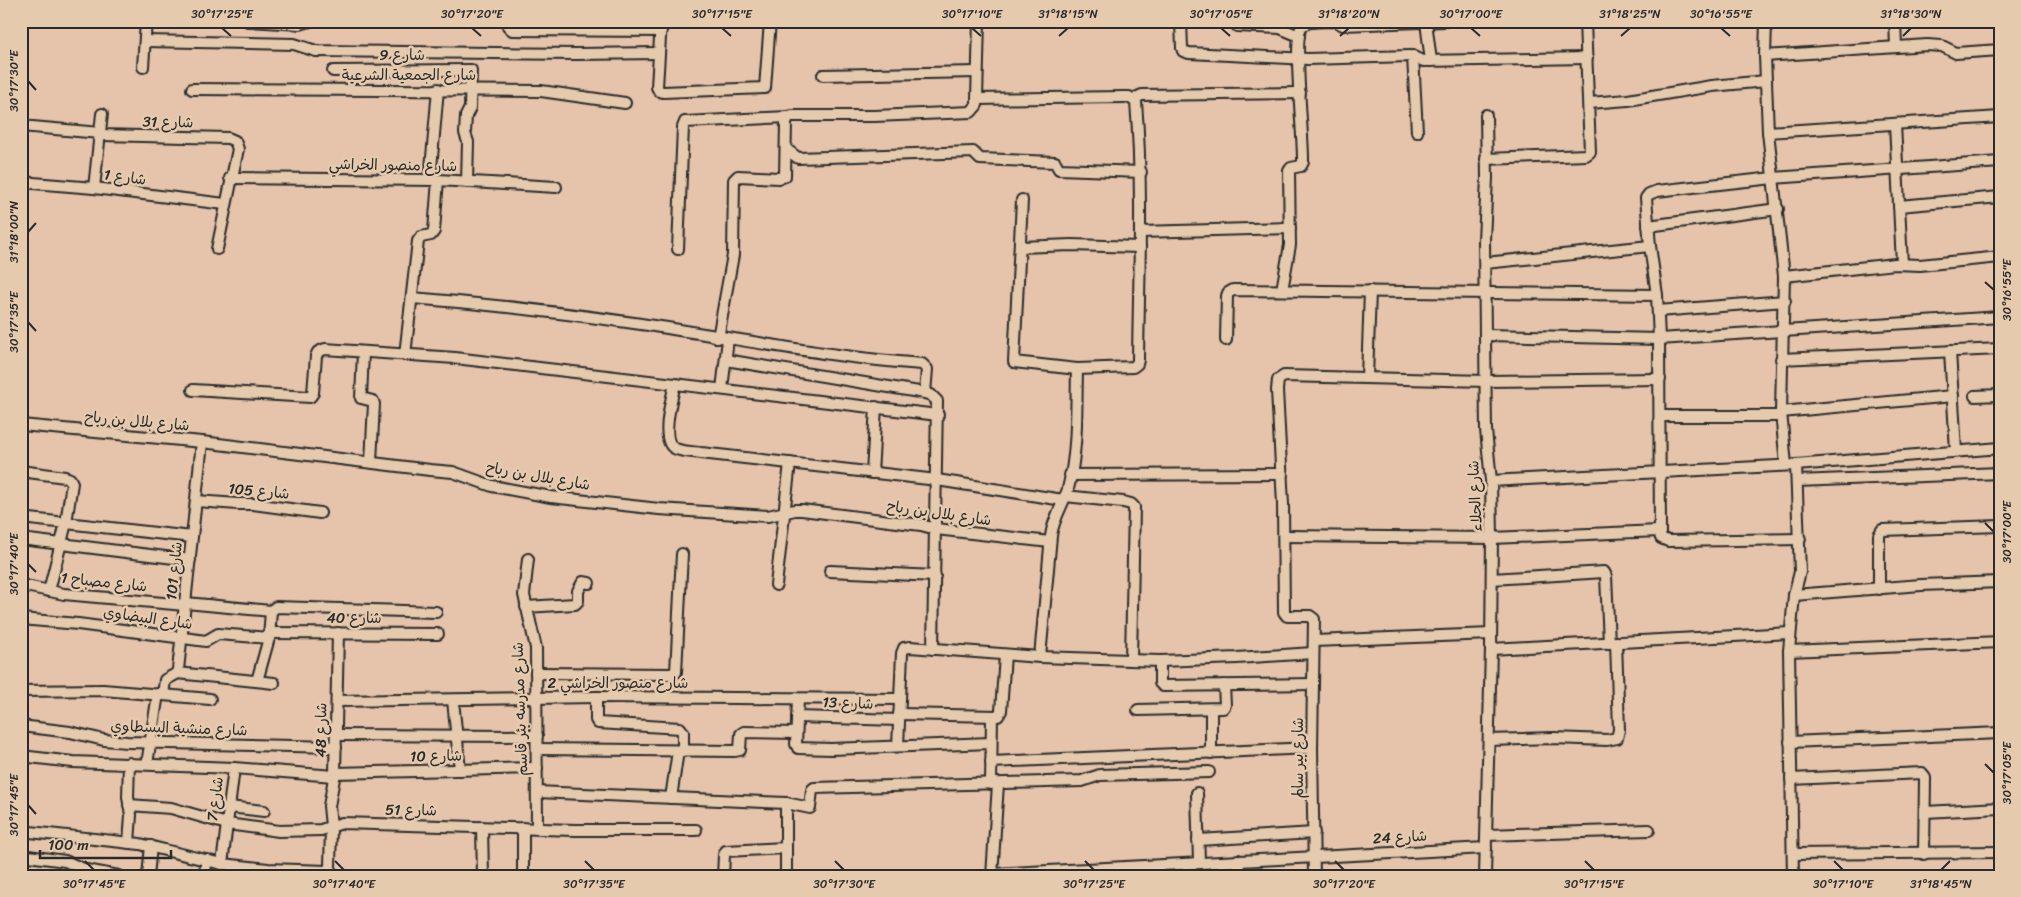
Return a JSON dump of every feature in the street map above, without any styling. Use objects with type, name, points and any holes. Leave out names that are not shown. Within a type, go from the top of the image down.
[{"type":"street","points":[[78,21],[138,21]]},
{"type":"street","points":[[143,66],[146,21]]},
{"type":"street","points":[[248,21],[300,24],[310,21]]},
{"type":"street","points":[[508,21],[508,26],[512,30],[564,26],[661,26],[657,87],[659,91],[682,92],[765,88],[770,21]]},
{"type":"street","points":[[678,249],[684,122],[792,116],[874,116],[972,112],[977,105],[978,21]]},
{"type":"street","points":[[1181,21],[1182,48],[1186,53],[1298,59],[1413,56],[1424,61],[1587,58]]},
{"type":"street","points":[[1282,290],[1290,245],[1289,171],[1291,168],[1301,166],[1303,162],[1298,59],[1300,28],[1305,24],[1334,21],[1343,25],[1446,21]]},
{"type":"street","points":[[1486,159],[1588,154],[1590,149],[1589,103],[1585,21]]},
{"type":"street","points":[[1766,21],[1765,56],[1768,132],[1778,209],[1785,301],[1781,359],[1781,414],[1791,465],[1797,481],[1800,539],[1800,572],[1794,595],[1789,633],[1793,876]]},
{"type":"street","points":[[1895,21],[1896,47]]},
{"type":"street","points":[[1426,22],[1431,61]]},
{"type":"street","points":[[1236,26],[1280,28],[1299,36]]},
{"type":"street","points":[[144,42],[294,44],[312,51],[568,54],[659,53]]},
{"type":"street","points":[[1765,56],[1934,45],[1942,46],[1956,53],[2000,50]]},
{"type":"street","points":[[416,52],[416,70]]},
{"type":"street","points":[[1413,56],[1417,132]]},
{"type":"street","name":"شارع 9","points":[[333,71],[471,70],[471,89]]},
{"type":"street","points":[[823,75],[977,72]]},
{"type":"street","points":[[1589,103],[1628,100],[1712,86],[1766,80]]},
{"type":"street","name":"شارع الجمعية الشرعية","points":[[192,89],[471,89],[541,91],[625,103]]},
{"type":"street","points":[[405,355],[418,241],[421,237],[433,233],[435,228],[434,180],[438,89]]},
{"type":"street","points":[[467,182],[468,142],[465,133],[466,116],[470,108],[471,89]]},
{"type":"street","points":[[1133,99],[1142,95],[1300,93]]},
{"type":"street","points":[[977,99],[1124,96],[1136,102],[1141,172],[1137,364],[1129,368],[1077,369],[1016,364],[1014,362],[1022,200]]},
{"type":"street","points":[[94,188],[102,114]]},
{"type":"street","name":"شارع الجلاء","points":[[1485,876],[1492,579],[1491,481],[1486,430],[1486,293],[1484,263],[1486,115]]},
{"type":"street","points":[[722,389],[726,360],[723,338],[733,255],[734,180],[738,176],[783,177],[786,170],[786,123],[788,117]]},
{"type":"street","points":[[1768,132],[2000,117]]},
{"type":"street","points":[[1895,124],[1902,264]]},
{"type":"street","name":"شارع 31","points":[[21,126],[100,134],[228,138],[235,141],[238,149],[230,178]]},
{"type":"street","points":[[786,149],[798,158],[973,152],[980,159],[1054,162],[1059,169],[1141,172]]},
{"type":"street","points":[[1800,539],[1668,541],[1661,538],[1659,531],[1660,379],[1658,295],[1650,246],[1646,198],[1653,192],[1774,178],[2000,162]]},
{"type":"street","points":[[217,249],[230,178]]},
{"type":"street","name":"شارع منصور الخراشي","points":[[230,178],[434,180],[556,187]]},
{"type":"street","name":"شارع 1","points":[[21,182],[94,188],[225,204]]},
{"type":"street","points":[[1899,206],[2000,197]]},
{"type":"street","points":[[1648,226],[1778,209]]},
{"type":"street","points":[[1140,232],[1290,228]]},
{"type":"street","points":[[1021,247],[1071,245],[1140,247]]},
{"type":"street","points":[[1484,263],[1650,246]]},
{"type":"street","points":[[1784,276],[1902,264],[1920,265],[2000,257]]},
{"type":"street","points":[[1226,340],[1228,293],[1236,290],[1658,295]]},
{"type":"street","points":[[1367,378],[1370,291]]},
{"type":"street","points":[[412,298],[642,324],[861,358],[922,364],[927,369],[925,393]]},
{"type":"street","points":[[1658,311],[1785,301]]},
{"type":"street","points":[[1486,335],[1659,339],[2000,317]]},
{"type":"street","points":[[193,390],[310,397],[313,393],[315,361],[318,352],[325,349],[455,358],[938,415]]},
{"type":"street","points":[[1781,359],[2000,349]]},
{"type":"street","points":[[1950,351],[1956,450]]},
{"type":"street","points":[[364,352],[361,398],[373,401],[374,404],[371,462]]},
{"type":"street","points":[[726,360],[925,393],[931,395],[937,401],[933,649]]},
{"type":"street","points":[[1040,657],[1050,542],[1053,524],[1064,498],[1070,475],[1075,432],[1077,369]]},
{"type":"street","points":[[1659,531],[1492,538],[1284,536],[1277,390],[1278,380],[1284,376],[1486,381],[1660,379]]},
{"type":"street","points":[[675,384],[667,430],[669,442],[674,448],[701,453],[937,480],[1064,498],[1131,504],[1134,508],[1131,660]]},
{"type":"street","points":[[1975,396],[2000,395]]},
{"type":"street","points":[[1660,416],[1781,414],[1953,396]]},
{"type":"street","points":[[872,473],[876,408]]},
{"type":"street","name":"شارع بلال بن رباح","points":[[21,425],[202,442],[453,472],[492,486],[551,497],[688,511],[768,516],[799,510],[920,525],[936,529],[1050,542]]},
{"type":"street","name":"شارع 101","points":[[160,694],[165,680],[177,673],[186,604],[202,442]]},
{"type":"street","points":[[1491,481],[1791,465],[1956,450],[2000,448]]},
{"type":"street","points":[[776,585],[790,463]]},
{"type":"street","points":[[21,471],[70,478],[73,488],[49,591]]},
{"type":"street","points":[[1797,481],[2000,473]]},
{"type":"street","points":[[1070,475],[1282,474]]},
{"type":"street","name":"شارع 105","points":[[196,501],[254,504],[320,512]]},
{"type":"street","points":[[21,518],[192,537]]},
{"type":"street","points":[[1879,589],[1879,535],[1882,530],[2000,526]]},
{"type":"street","name":"شارع بير سالم","points":[[1284,536],[1285,614],[1313,617],[1312,748],[1314,876]]},
{"type":"street","points":[[21,539],[190,560]]},
{"type":"street","points":[[536,673],[671,674],[676,672],[682,554]]},
{"type":"street","name":"شارع مدرسه بئر قاسم","points":[[528,560],[524,587],[526,607],[536,648],[537,828]]},
{"type":"street","points":[[830,571],[934,576]]},
{"type":"street","points":[[1489,740],[1554,738],[1607,740],[1617,738],[1619,730],[1613,642],[1604,572],[1492,579]]},
{"type":"street","points":[[526,607],[575,604],[578,601],[580,586],[583,582],[589,583]]},
{"type":"street","points":[[1794,595],[1938,584],[2000,582]]},
{"type":"street","name":"شارع مصباح 1","points":[[21,585],[82,596],[271,611],[276,607],[436,612]]},
{"type":"street","points":[[258,681],[269,636],[271,611]]},
{"type":"street","name":"شارع البيضاوي","points":[[21,619],[78,624],[208,641],[218,634],[269,636]]},
{"type":"street","name":"شارع 40","points":[[269,636],[338,633],[438,634]]},
{"type":"street","name":"شارع 48","points":[[268,872],[328,871],[330,866],[329,806],[335,774],[338,633]]},
{"type":"street","points":[[1491,649],[1789,633]]},
{"type":"street","points":[[1314,641],[1491,634]]},
{"type":"street","points":[[1789,651],[2000,642]]},
{"type":"street","points":[[898,746],[903,650],[910,647],[1040,657],[1160,661],[1313,653]]},
{"type":"street","points":[[992,875],[994,784],[991,762],[992,716],[998,716],[1001,711],[1006,655]]},
{"type":"street","points":[[1160,661],[1160,684],[1163,686],[1313,684]]},
{"type":"street","points":[[177,673],[274,683]]},
{"type":"street","points":[[1138,710],[1211,709],[1224,707],[1224,685]]},
{"type":"street","points":[[21,691],[103,690],[210,699]]},
{"type":"street","points":[[148,764],[160,694]]},
{"type":"street","points":[[596,697],[596,720],[598,724],[680,728],[683,732],[671,798]]},
{"type":"street","name":"شارع منصور الخراشي 2","points":[[337,701],[596,697],[900,700]]},
{"type":"street","points":[[798,699],[796,746],[800,748],[991,743]]},
{"type":"street","points":[[453,700],[460,770]]},
{"type":"street","points":[[1211,709],[1211,753]]},
{"type":"street","name":"شارع 13","points":[[797,717],[992,716]]},
{"type":"street","name":"شارع منشية البسطاوي","points":[[21,726],[70,732],[104,740],[151,743],[336,746]]},
{"type":"street","points":[[537,749],[738,751],[741,734],[744,732],[796,733]]},
{"type":"street","points":[[1790,742],[2000,733]]},
{"type":"street","points":[[336,735],[537,736]]},
{"type":"street","points":[[991,762],[1312,748]]},
{"type":"street","points":[[21,773],[22,756]]},
{"type":"street","name":"شارع 10","points":[[22,756],[73,762],[129,763],[335,774],[537,768]]},
{"type":"street","points":[[129,763],[129,805],[131,815],[129,843]]},
{"type":"street","name":"شارع 7","points":[[222,864],[234,768]]},
{"type":"street","points":[[537,792],[786,803],[810,808],[812,790],[814,788],[994,784],[1086,780],[1100,774],[1209,772]]},
{"type":"street","points":[[1791,779],[1922,773],[1925,778],[1924,854]]},
{"type":"street","points":[[1197,793],[1199,862]]},
{"type":"street","points":[[786,803],[786,876]]},
{"type":"street","name":"شارع 51","points":[[129,805],[171,808],[227,824],[279,831],[322,830],[342,823],[696,830]]},
{"type":"street","points":[[229,807],[264,811]]},
{"type":"street","points":[[1925,812],[2000,808]]},
{"type":"street","points":[[482,827],[483,876]]},
{"type":"street","points":[[523,828],[523,876]]},
{"type":"street","points":[[1487,835],[1650,830]]},
{"type":"street","points":[[21,831],[152,846],[222,864],[268,872]]},
{"type":"street","points":[[1198,840],[1314,833]]},
{"type":"street","points":[[148,876],[152,846]]},
{"type":"street","points":[[723,876],[724,855],[726,851],[786,848]]},
{"type":"street","name":"شارع 24","points":[[992,875],[1199,862],[1486,848]]},
{"type":"street","points":[[1792,854],[2000,852]]},
{"type":"street","points":[[21,855],[65,861],[85,873],[119,876]]},
{"type":"street","points":[[204,876],[206,860]]},
{"type":"street","points":[[1238,860],[1240,876]]}]
